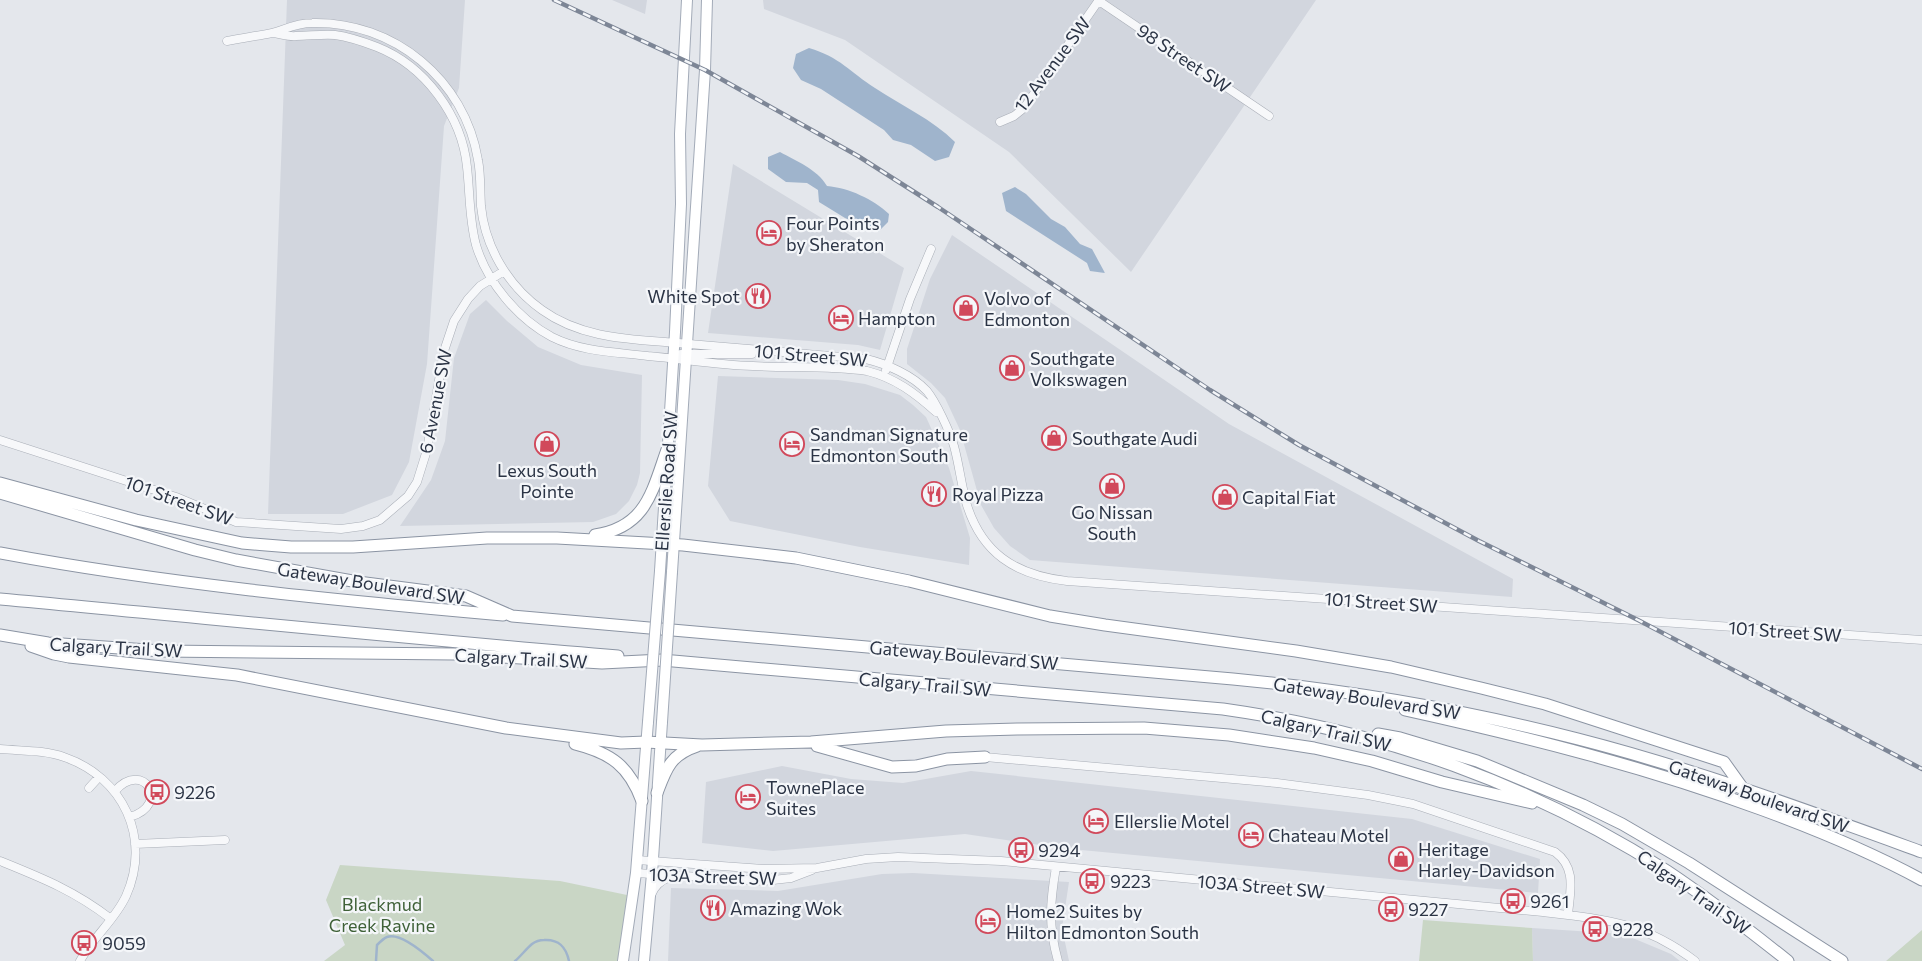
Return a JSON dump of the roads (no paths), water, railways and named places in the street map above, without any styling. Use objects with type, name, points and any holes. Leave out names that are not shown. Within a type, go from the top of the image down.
[{"type":"highway","points":[[557,538],[610,533],[630,522],[639,513],[651,494],[668,448]]},
{"type":"highway","points":[[0,483],[152,524],[242,543],[291,547],[353,547],[487,538],[557,538],[747,551],[796,558],[909,581],[1050,616],[1305,652],[1391,667],[1481,688],[1545,704],[1724,762],[1744,790]]},
{"type":"highway","name":"Gateway Boulevard SW","points":[[0,493],[195,550],[236,560],[358,582],[466,596],[512,616],[1232,679],[1364,695],[1467,714],[1557,734],[1668,765],[1922,852]]},
{"type":"highway","points":[[0,553],[171,581],[512,616]]},
{"type":"highway","points":[[0,599],[662,660]]},
{"type":"highway","points":[[6,637],[62,656],[238,675],[528,732],[584,746],[607,754],[622,767],[636,786],[642,801]]},
{"type":"highway","name":"Calgary Trail SW","points":[[6,637],[88,647],[162,651],[454,654],[602,663],[662,660],[1223,710],[1329,727],[1426,755],[1501,783],[1596,829],[1668,872],[1788,961]]},
{"type":"highway","points":[[1364,695],[1392,707],[1541,741],[1657,773],[1710,790],[1821,832],[1894,865],[1922,880]]},
{"type":"highway","points":[[1268,716],[1330,722],[1400,738],[1477,761],[1583,805],[1622,824],[1689,863],[1842,961]]},
{"type":"highway","points":[[528,732],[621,743],[646,742],[702,745],[798,743],[981,729],[1144,728],[1186,730],[1314,748],[1372,761],[1442,782],[1556,809]]},
{"type":"highway","points":[[798,743],[837,750],[892,767],[916,766],[947,759],[985,757]]},
{"type":"highway","points":[[657,793],[664,772],[673,759],[681,752],[702,745]]},
{"type":"main road","name":"Ellerslie Road SW","points":[[623,961],[636,872],[662,544],[681,204],[680,134],[687,0]]},
{"type":"main road","name":"Ellerslie Road SW","points":[[644,961],[653,862],[674,545],[705,70],[707,0]]},
{"type":"street","name":"98 Street SW","points":[[1099,0],[1269,116]]},
{"type":"street","name":"12 Avenue SW","points":[[1000,122],[1014,116],[1024,108],[1099,0]]},
{"type":"street","points":[[227,41],[273,32],[292,25],[310,23],[337,24],[362,29],[397,43],[437,75],[460,108],[474,139],[479,163],[483,217],[489,240],[504,271],[529,300],[542,311],[576,329],[607,336],[674,344],[686,353]]},
{"type":"street","points":[[273,32],[294,36],[335,35],[356,40],[389,53],[410,67],[428,83],[443,102],[461,138],[467,167],[472,229],[477,247],[492,278],[519,312],[552,336],[584,348],[673,358],[686,353]]},
{"type":"street","points":[[884,376],[910,299],[931,248]]},
{"type":"street","name":"6 Avenue SW","points":[[363,526],[380,520],[395,510],[408,496],[417,482],[427,450],[440,369],[448,334],[468,299],[482,283],[504,271]]},
{"type":"street","name":"101 Street SW","points":[[686,353],[732,355],[772,352],[866,359],[888,366],[910,379],[927,391],[954,444],[967,503],[976,528],[1002,559],[1023,572],[1034,576],[1075,582],[1922,640]]},
{"type":"street","name":"101 Street SW","points":[[686,353],[751,366],[860,370],[884,376],[909,390],[941,417]]},
{"type":"street","name":"101 Street SW","points":[[0,440],[176,497],[236,522],[341,529],[363,526]]},
{"type":"street","points":[[0,749],[63,756],[79,763],[115,791],[130,817],[135,844],[134,867],[130,886],[123,902],[92,941],[80,961]]},
{"type":"street","points":[[985,757],[1286,784],[1368,794],[1413,804],[1555,852],[1568,865],[1570,878],[1568,915]]},
{"type":"street","points":[[89,788],[98,777]]},
{"type":"street","points":[[115,791],[128,780],[135,779],[149,787],[152,794],[149,806],[143,812],[130,817]]},
{"type":"street","points":[[135,844],[225,840]]},
{"type":"street","name":"103A Street SW","points":[[636,872],[676,876],[774,880],[791,878],[818,868],[866,859],[908,857],[1001,861],[1602,918],[1630,925],[1659,937],[1695,961]]},
{"type":"street","name":"103A Street SW","points":[[637,860],[754,869],[818,868]]},
{"type":"street","points":[[0,861],[60,886],[94,906],[111,919]]},
{"type":"street","points":[[1056,867],[1050,920],[1052,939],[1058,961]]},
{"type":"street","points":[[650,899],[656,886],[662,880],[676,876]]},
{"type":"water","points":[[809,48],[837,60],[875,88],[937,126],[955,142],[949,157],[935,161],[911,145],[893,140],[884,130],[821,89],[801,80],[793,68],[796,54]]},
{"type":"water","points":[[780,152],[812,170],[827,186],[852,192],[876,204],[889,214],[888,222],[878,232],[845,218],[819,202],[818,190],[807,183],[786,182],[768,169],[768,157]]},
{"type":"water","points":[[1015,187],[1026,194],[1051,219],[1065,227],[1080,244],[1092,249],[1105,273],[1090,271],[1087,263],[1006,211],[1002,193]]},
{"type":"waterway","points":[[376,961],[377,945],[382,940],[392,936],[412,944],[433,961]]},
{"type":"waterway","points":[[515,961],[532,944],[544,940],[554,941],[561,945],[569,961]]},
{"type":"railway","points":[[554,0],[705,70],[858,156],[938,207],[1210,390],[1299,445],[1479,541],[1638,620],[1922,769]]},
{"type":"place","name":"Four Points by Sheraton","points":[[769,233]]},
{"type":"place","name":"White Spot","points":[[758,296]]},
{"type":"place","name":"Volvo of Edmonton","points":[[966,308]]},
{"type":"place","name":"Hampton","points":[[841,318]]},
{"type":"place","name":"Southgate Volkswagen","points":[[1012,368]]},
{"type":"place","name":"Southgate Audi","points":[[1054,438]]},
{"type":"place","name":"Lexus South Pointe","points":[[547,444]]},
{"type":"place","name":"Sandman Signature Edmonton South","points":[[792,444]]},
{"type":"place","name":"Go Nissan South","points":[[1112,486]]},
{"type":"place","name":"Royal Pizza","points":[[934,494]]},
{"type":"place","name":"Capital Fiat","points":[[1225,497]]},
{"type":"place","name":"9226","points":[[157,792]]},
{"type":"place","name":"TownePlace Suites","points":[[748,797]]},
{"type":"place","name":"Ellerslie Motel","points":[[1096,821]]},
{"type":"place","name":"Chateau Motel","points":[[1251,835]]},
{"type":"place","name":"9294","points":[[1021,850]]},
{"type":"place","name":"Heritage Harley-Davidson","points":[[1401,859]]},
{"type":"place","name":"9223","points":[[1092,881]]},
{"type":"place","name":"9261","points":[[1513,901]]},
{"type":"place","name":"Amazing Wok","points":[[713,908]]},
{"type":"place","name":"9227","points":[[1391,909]]},
{"type":"place","name":"Home2 Suites by Hilton Edmonton South","points":[[988,921]]},
{"type":"place","name":"9228","points":[[1595,929]]},
{"type":"place","name":"9059","points":[[84,943]]},
{"type":"park label","name":"Blackmud Creek Ravine","points":[[382,914]]}]
